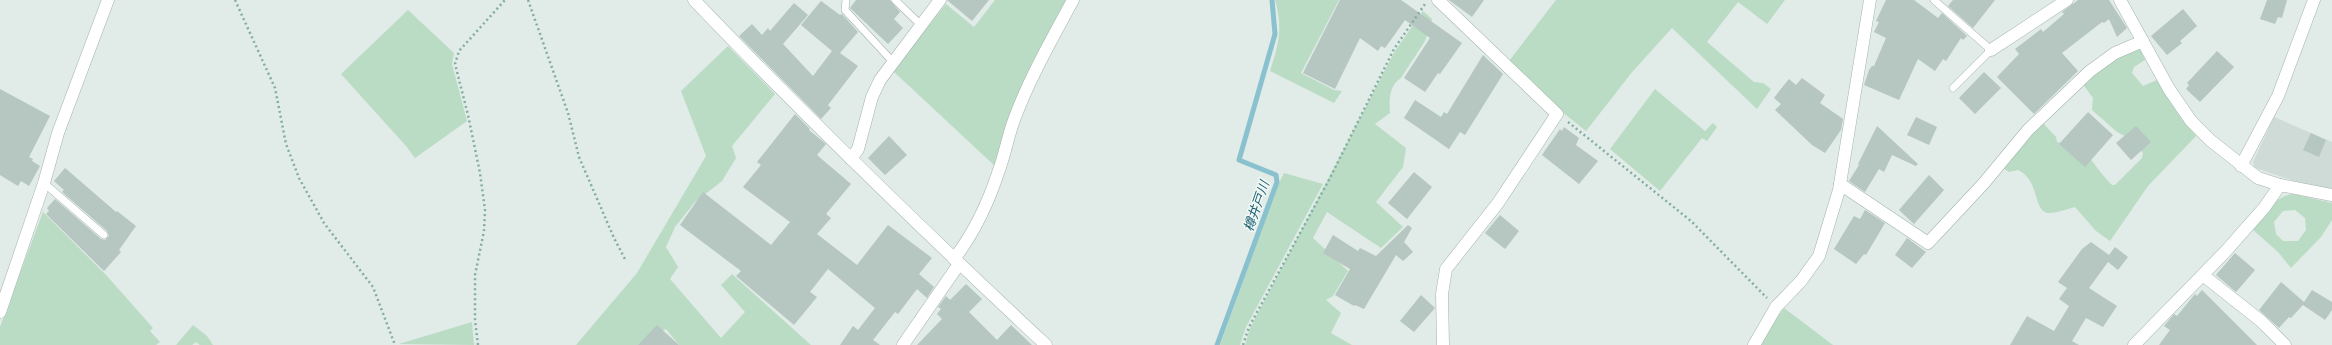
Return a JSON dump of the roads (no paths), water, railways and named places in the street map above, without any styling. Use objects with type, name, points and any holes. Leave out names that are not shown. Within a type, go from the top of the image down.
[{"type":"street","points":[[0,312],[44,183],[58,133],[108,0]]},
{"type":"street","points":[[694,0],[774,83],[957,262],[1046,345]]},
{"type":"street","points":[[852,159],[858,149],[872,97],[880,80],[940,0]]},
{"type":"street","points":[[903,345],[957,262],[963,247],[985,206],[1000,170],[1014,121],[1043,57],[1073,0]]},
{"type":"street","points":[[1438,0],[1556,114],[1498,203],[1446,269],[1442,294],[1443,345]]},
{"type":"street","points":[[1754,345],[1776,307],[1801,281],[1819,256],[1840,184],[1870,0]]},
{"type":"street","points":[[1991,50],[2067,0]]},
{"type":"street","points":[[2120,0],[2169,89],[2192,121],[2241,166],[2258,178],[2280,185],[2332,196]]},
{"type":"street","points":[[2241,166],[2278,96],[2314,0]]},
{"type":"street","points":[[1840,184],[1928,243],[1984,183],[2028,130],[2084,76],[2115,53],[2143,40]]},
{"type":"street","points":[[2134,345],[2204,276],[2264,208],[2280,185]]},
{"type":"street","points":[[2204,276],[2261,321],[2286,345]]},
{"type":"lane","points":[[846,0],[845,10],[893,62]]},
{"type":"lane","points":[[895,0],[922,26]]},
{"type":"lane","points":[[1934,0],[1991,50],[1953,88]]},
{"type":"lane","points":[[44,183],[104,235]]},
{"type":"waterway","name":"樽井戸川","points":[[1217,345],[1277,182],[1276,175],[1239,160],[1275,34],[1272,0]]}]
